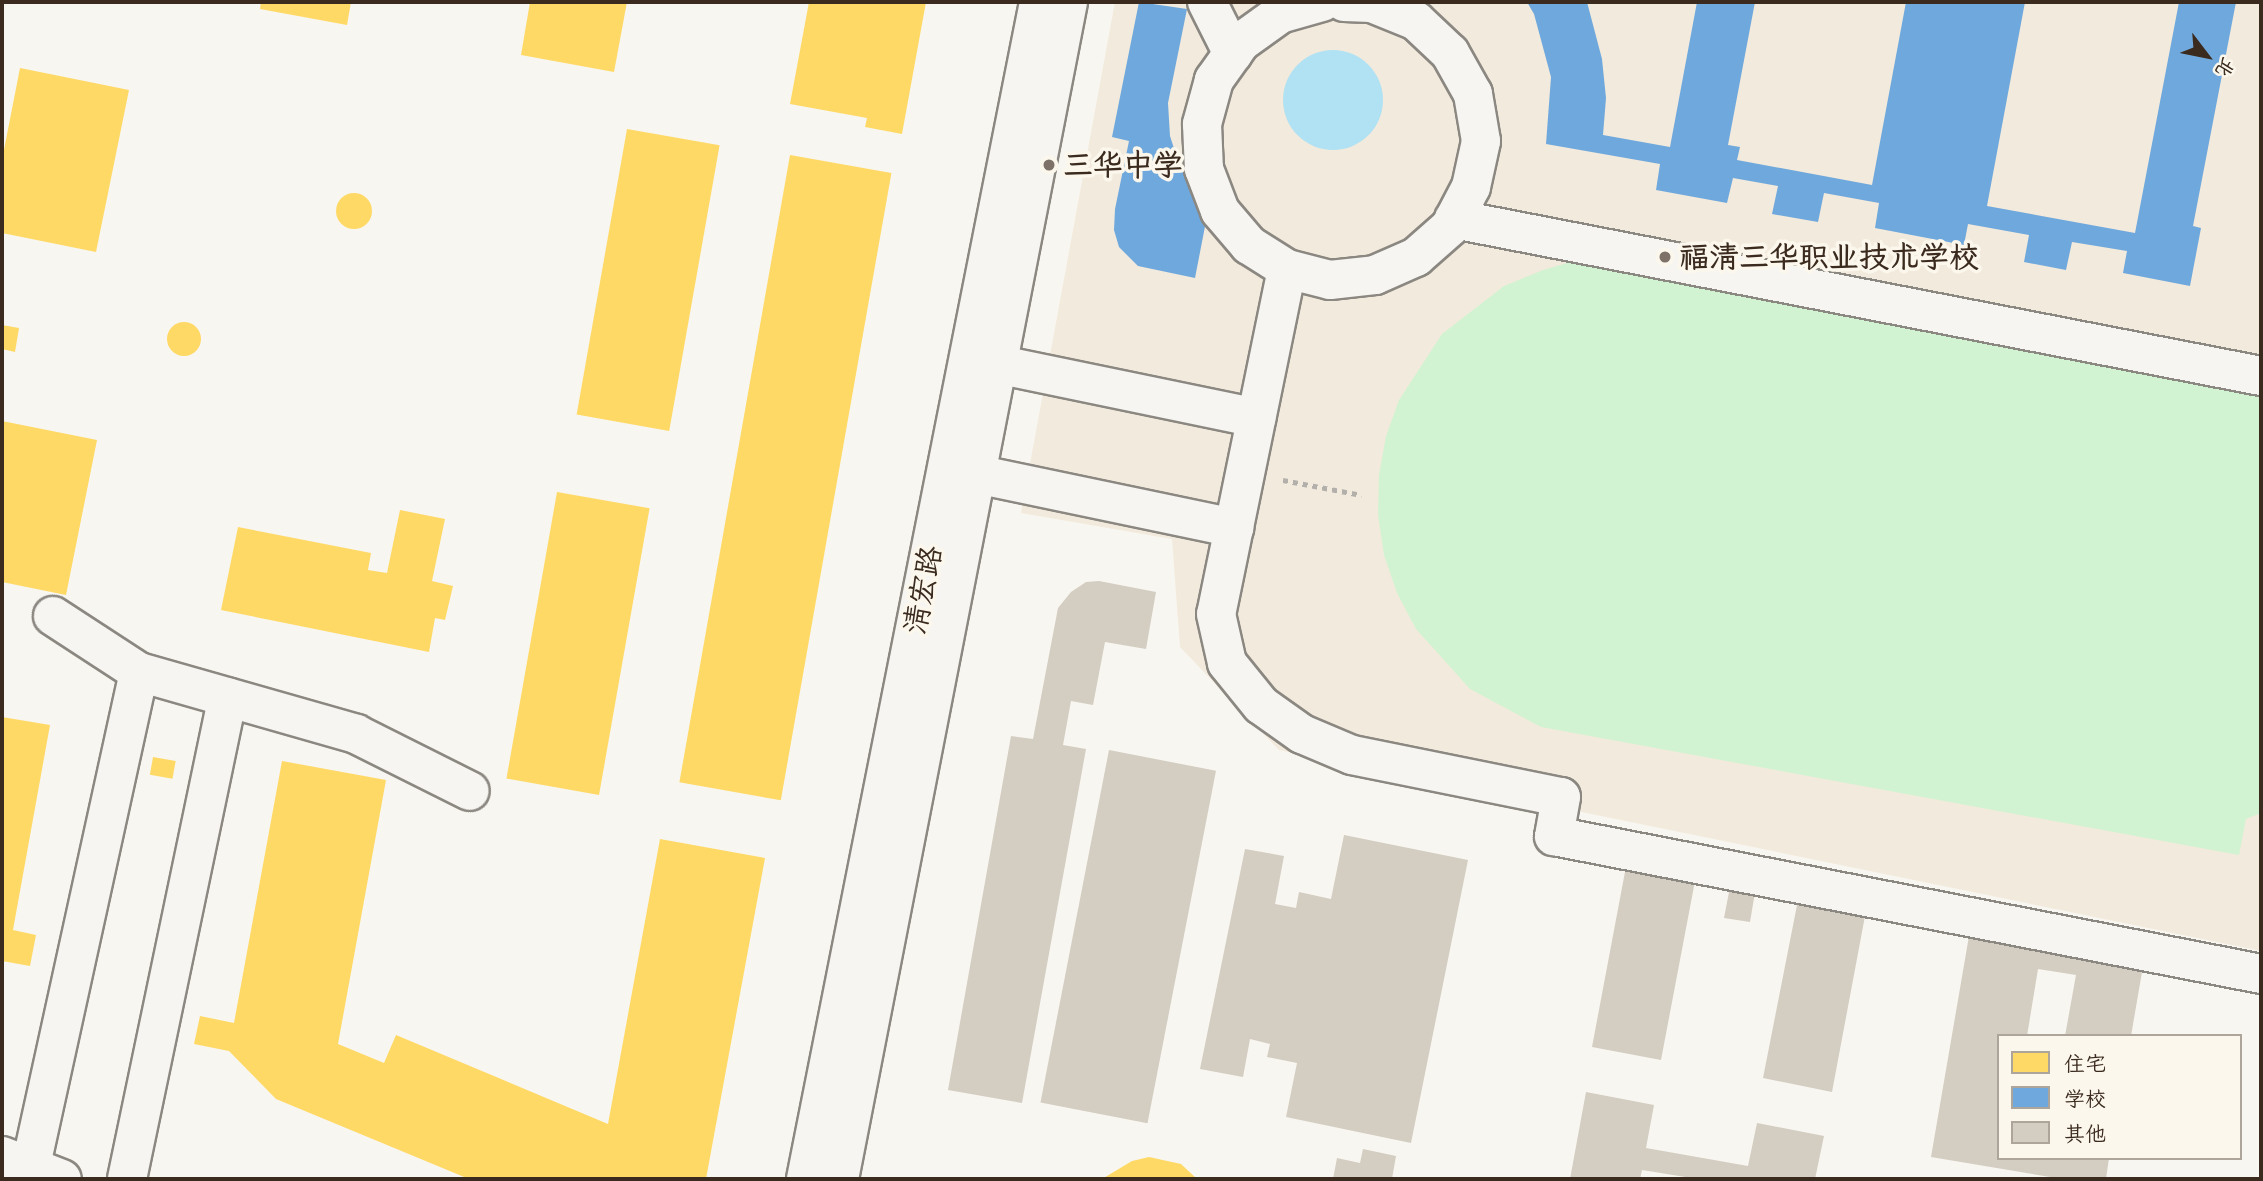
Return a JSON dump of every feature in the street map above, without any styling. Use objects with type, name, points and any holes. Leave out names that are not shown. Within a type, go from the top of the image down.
[{"type":"street","name":"清宏路","points":[[806,1179],[1039,2]]},
{"type":"street","name":"清宏路","points":[[839,1179],[1068,2]]},
{"type":"street","points":[[1208,2],[1233,54]]},
{"type":"street","points":[[1322,2],[1280,14],[1241,42],[1214,80],[1202,124],[1204,169],[1220,211],[1249,245],[1286,269],[1330,280],[1375,275],[1416,257],[1450,227],[1471,187],[1481,141],[1473,94],[1450,53],[1416,21],[1372,3],[1343,2]]},
{"type":"street","points":[[1454,219],[2261,376]]},
{"type":"street","points":[[1286,269],[1216,614],[1227,663],[1261,705],[1302,734],[1352,755],[1562,797],[1554,836],[2261,974]]},
{"type":"street","points":[[996,364],[1256,418]]},
{"type":"street","points":[[976,474],[1234,528]]},
{"type":"street","points":[[53,616],[139,672],[356,734],[470,792]]},
{"type":"street","points":[[28,1179],[139,672]]},
{"type":"street","points":[[127,1179],[228,697]]},
{"type":"street","points":[[2,1156],[62,1179]]},
{"type":"path","points":[[1245,472],[1362,495]]},
{"type":"shaded area","name":"福清三华职业技术学校","points":[[1115,2],[2261,2],[2261,951],[1279,750],[1180,647],[1172,539],[1021,513]]},
{"type":"green space","points":[[1578,260],[2261,383],[2261,813],[2246,819],[2239,855],[1541,727],[1470,689],[1416,629],[1397,593],[1384,555],[1378,515],[1379,475],[1386,436],[1399,400],[1442,334],[1504,286],[1543,270]]},
{"type":"water","points":[[1333,50],[1352,54],[1369,64],[1379,81],[1383,100],[1379,119],[1369,136],[1352,146],[1333,150],[1314,146],[1297,136],[1287,119],[1283,100],[1287,81],[1297,64],[1314,54]]},
{"type":"building: 住宅","points":[[261,2],[351,2],[347,25],[260,9]]},
{"type":"building: 住宅","points":[[530,2],[627,2],[614,72],[521,55]]},
{"type":"building: 住宅","points":[[809,2],[926,2],[902,134],[865,127],[867,118],[790,104]]},
{"type":"building: 住宅","points":[[20,68],[129,90],[96,252],[2,233],[2,160]]},
{"type":"building: 住宅","points":[[627,129],[720,145],[669,431],[577,415]]},
{"type":"building: 住宅","points":[[790,155],[891,173],[781,800],[679,782]]},
{"type":"building: 住宅","points":[[354,193],[367,198],[372,211],[367,224],[354,229],[341,224],[336,211],[341,198]]},
{"type":"building: 住宅","points":[[184,322],[196,327],[201,339],[196,351],[184,356],[172,351],[167,339],[172,327]]},
{"type":"building: 住宅","points":[[2,325],[19,328],[15,352],[2,349]]},
{"type":"building: 住宅","points":[[2,421],[97,440],[66,595],[2,582]]},
{"type":"building: 住宅","points":[[557,492],[650,508],[599,795],[506,779]]},
{"type":"building: 住宅","points":[[400,510],[445,519],[432,581],[453,586],[445,620],[435,618],[429,652],[221,610],[238,527],[371,553],[368,570],[387,573]]},
{"type":"building: 住宅","points":[[2,717],[50,725],[13,930],[36,935],[30,966],[2,961]]},
{"type":"building: 住宅","points":[[153,757],[176,761],[173,779],[150,775]]},
{"type":"building: 住宅","points":[[282,761],[386,780],[338,1044],[384,1063],[396,1035],[608,1124],[660,839],[765,858],[706,1179],[469,1179],[276,1099],[229,1051],[194,1044],[200,1016],[234,1023]]},
{"type":"building: 住宅","points":[[1149,1157],[1181,1164],[1197,1179],[1102,1179],[1132,1161]]},
{"type":"building: 学校","points":[[1139,2],[1187,9],[1168,103],[1170,136],[1179,164],[1195,197],[1208,211],[1195,278],[1138,266],[1119,247],[1114,230],[1115,209],[1129,141],[1112,137]]},
{"type":"building: 学校","points":[[1527,2],[1587,2],[1602,59],[1606,98],[1603,135],[1670,147],[1697,2],[1755,2],[1728,145],[1740,147],[1737,160],[1872,185],[1906,2],[2025,2],[1987,206],[2135,233],[2179,2],[2236,2],[2193,226],[2201,228],[2190,286],[2123,273],[2127,251],[2072,242],[2066,270],[2024,262],[2029,235],[1968,224],[1964,245],[1875,228],[1879,203],[1824,193],[1818,222],[1772,214],[1778,186],[1733,178],[1727,203],[1656,190],[1660,164],[1546,144],[1551,77],[1534,14]]},
{"type":"building: 其他","points":[[1099,581],[1156,592],[1146,649],[1105,642],[1093,705],[1071,701],[1063,745],[1086,749],[1022,1103],[948,1090],[1011,736],[1033,739],[1058,608],[1071,592],[1086,582]]},
{"type":"building: 其他","points":[[1109,750],[1216,771],[1147,1123],[1040,1102]]},
{"type":"building: 其他","points":[[1344,835],[1468,860],[1411,1143],[1286,1117],[1297,1063],[1267,1057],[1270,1044],[1250,1039],[1243,1077],[1200,1069],[1245,849],[1284,856],[1275,904],[1296,908],[1299,892],[1331,899]]},
{"type":"building: 其他","points":[[1631,840],[1871,884],[1832,1092],[1763,1078],[1798,900],[1755,892],[1750,922],[1724,918],[1730,887],[1695,881],[1661,1060],[1592,1047]]},
{"type":"building: 其他","points":[[1974,907],[2148,937],[2131,1034],[2065,1034],[2076,975],[2038,969],[2027,1034],[1997,1034],[1997,1160],[2109,1160],[2106,1179],[2062,1179],[1931,1157]]},
{"type":"building: 其他","points":[[1586,1092],[1654,1105],[1646,1148],[1748,1166],[1757,1123],[1824,1136],[1815,1179],[1698,1179],[1642,1170],[1640,1179],[1570,1179]]},
{"type":"building: 其他","points":[[1363,1149],[1396,1156],[1392,1179],[1333,1179],[1337,1158],[1360,1163]]},
{"type":"place","name":"三华中学","points":[[1049,165]]},
{"type":"place","name":"福清三华职业技术学校","points":[[1665,257]]}]
